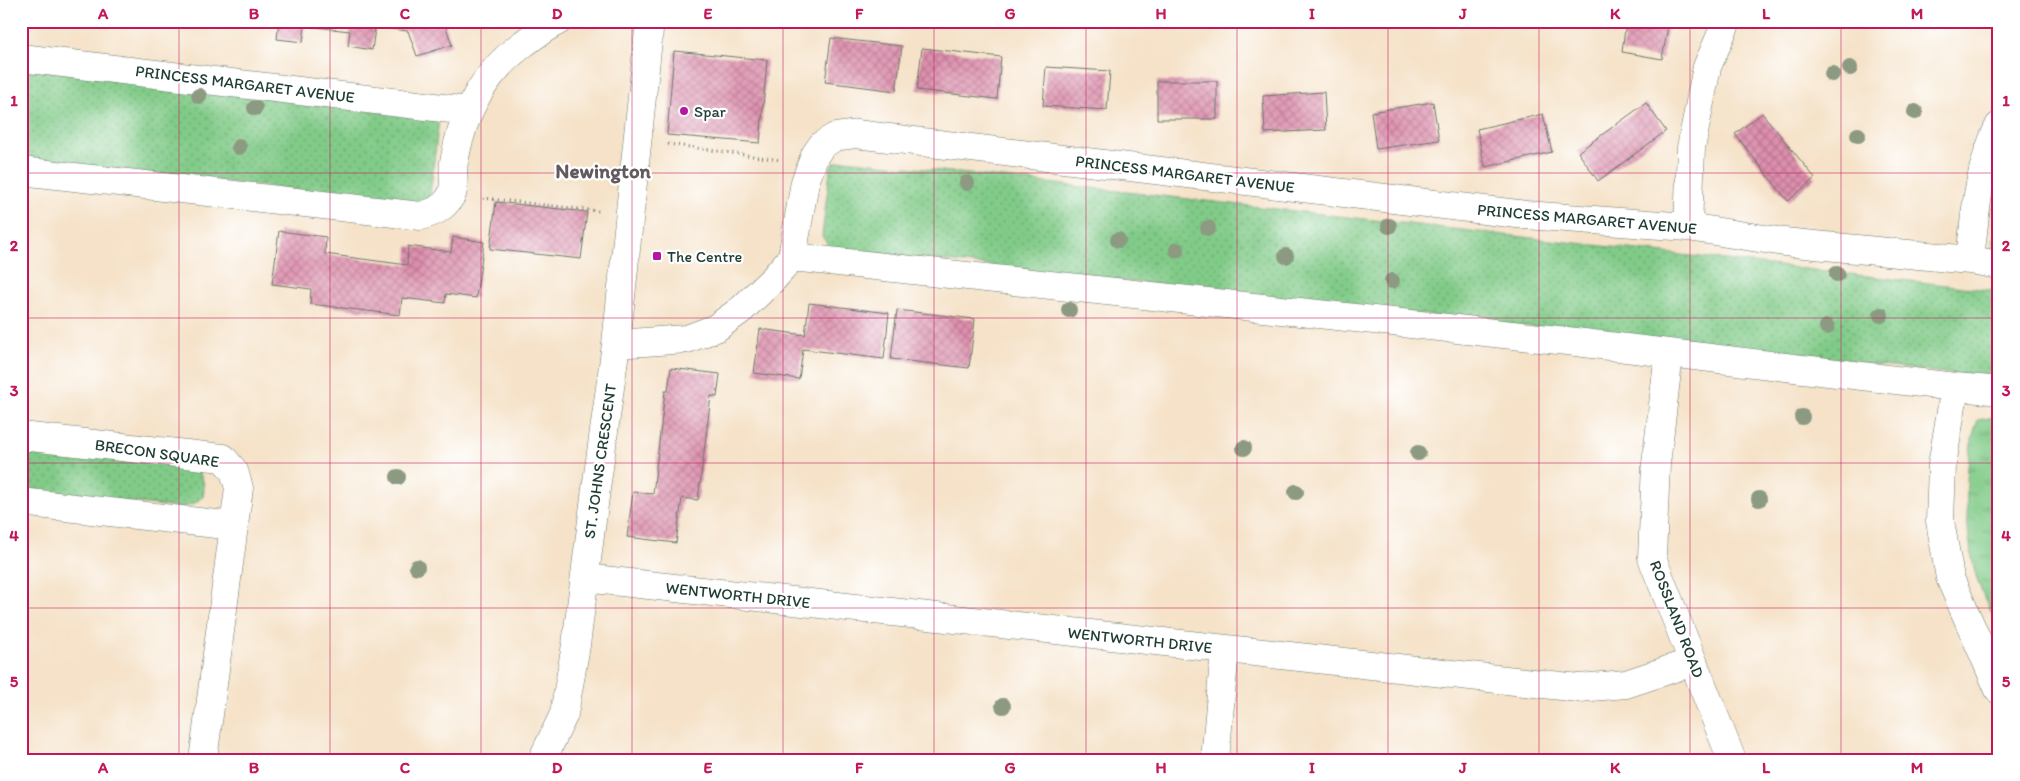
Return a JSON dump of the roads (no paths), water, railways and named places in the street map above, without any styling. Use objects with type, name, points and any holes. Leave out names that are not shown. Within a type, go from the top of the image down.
[{"type":"street","points":[[21,171],[421,216],[441,210],[452,194],[454,163],[468,110],[483,83],[504,58],[545,27],[558,21]]},
{"type":"street","name":"ST. JOHNS CRESCENT","points":[[542,760],[564,714],[576,645],[616,344],[628,215],[650,21]]},
{"type":"street","points":[[1688,227],[1691,148],[1707,67],[1727,21]]},
{"type":"street","name":"PRINCESS MARGARET AVENUE","points":[[21,58],[468,110]]},
{"type":"street","points":[[1970,260],[1976,204],[1989,147],[1999,126]]},
{"type":"street","name":"PRINCESS MARGARET AVENUE","points":[[792,257],[806,182],[815,156],[822,145],[835,137],[856,134],[1526,215],[1688,227],[1784,242],[1970,260],[1999,265]]},
{"type":"street","points":[[616,344],[687,339],[716,328],[742,309],[774,278],[792,257],[1393,322],[1955,387],[1991,390],[1999,388]]},
{"type":"street","name":"ROSSLAND ROAD","points":[[1669,354],[1656,464],[1652,558],[1732,760]]},
{"type":"street","points":[[1955,387],[1942,465],[1940,521],[1950,578],[1999,690]]},
{"type":"street","name":"BRECON SQUARE","points":[[21,436],[224,458],[234,471],[239,488],[203,760]]},
{"type":"street","points":[[21,502],[234,526]]},
{"type":"street","name":"WENTWORTH DRIVE","points":[[585,578],[1579,688],[1626,684],[1692,662]]},
{"type":"street","points":[[1215,760],[1226,650]]},
{"type":"place","name":"Spar","points":[[684,111]]},
{"type":"place","name":"The Centre","points":[[657,256]]},
{"type":"district","name":"Newington","points":[[603,170]]}]
